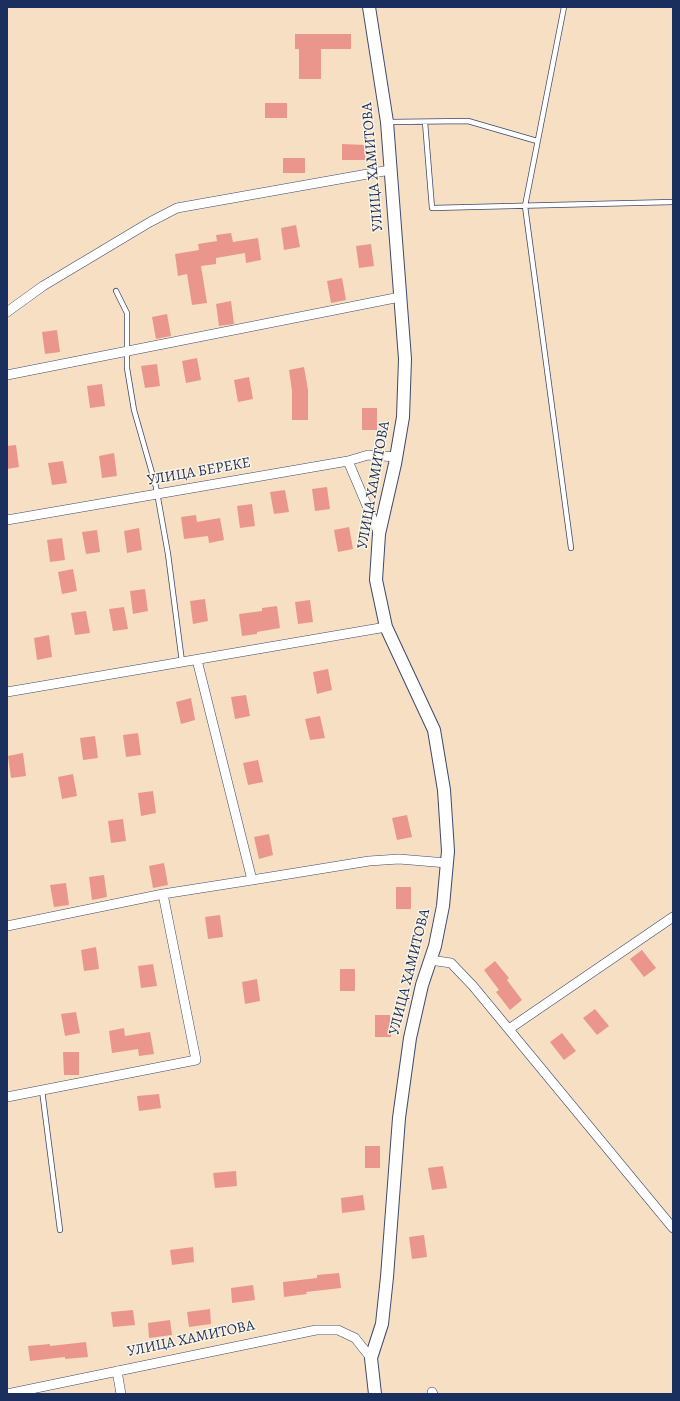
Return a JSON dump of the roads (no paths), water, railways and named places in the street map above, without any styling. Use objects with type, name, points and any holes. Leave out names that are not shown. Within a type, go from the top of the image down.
[{"type":"street","name":"УЛИЦА ХАМИТОВА","points":[[369,7],[387,122],[405,359],[403,417],[379,534],[376,580],[386,627],[434,730],[444,790],[448,851],[443,906],[435,946],[422,985],[410,1038],[399,1118],[382,1324],[371,1358],[375,1394]]},
{"type":"street","points":[[7,312],[43,286],[150,222],[177,208],[390,170]]},
{"type":"street","points":[[7,375],[400,297]]},
{"type":"street","name":"УЛИЦА БЕРЕКЕ","points":[[7,520],[348,461],[368,455],[396,457]]},
{"type":"street","points":[[348,461],[379,534]]},
{"type":"street","points":[[7,692],[386,627]]},
{"type":"street","points":[[198,660],[252,880]]},
{"type":"street","points":[[7,926],[163,894],[369,861],[399,859],[447,863]]},
{"type":"street","points":[[7,1097],[196,1060],[163,894]]},
{"type":"street","points":[[509,1029],[673,917]]},
{"type":"street","points":[[430,960],[451,963],[473,986],[673,1228]]},
{"type":"street","name":"УЛИЦА ХАМИТОВА","points":[[7,1394],[316,1330],[338,1330],[355,1338],[371,1358]]},
{"type":"street","points":[[117,1371],[121,1394]]},
{"type":"lane","points":[[564,7],[525,206],[571,548]]},
{"type":"lane","points":[[387,122],[468,121],[537,141]]},
{"type":"lane","points":[[425,122],[432,208],[673,202]]},
{"type":"lane","points":[[116,291],[127,312],[127,368],[134,410],[157,493],[168,554],[182,662]]},
{"type":"lane","points":[[42,1090],[60,1230]]}]
